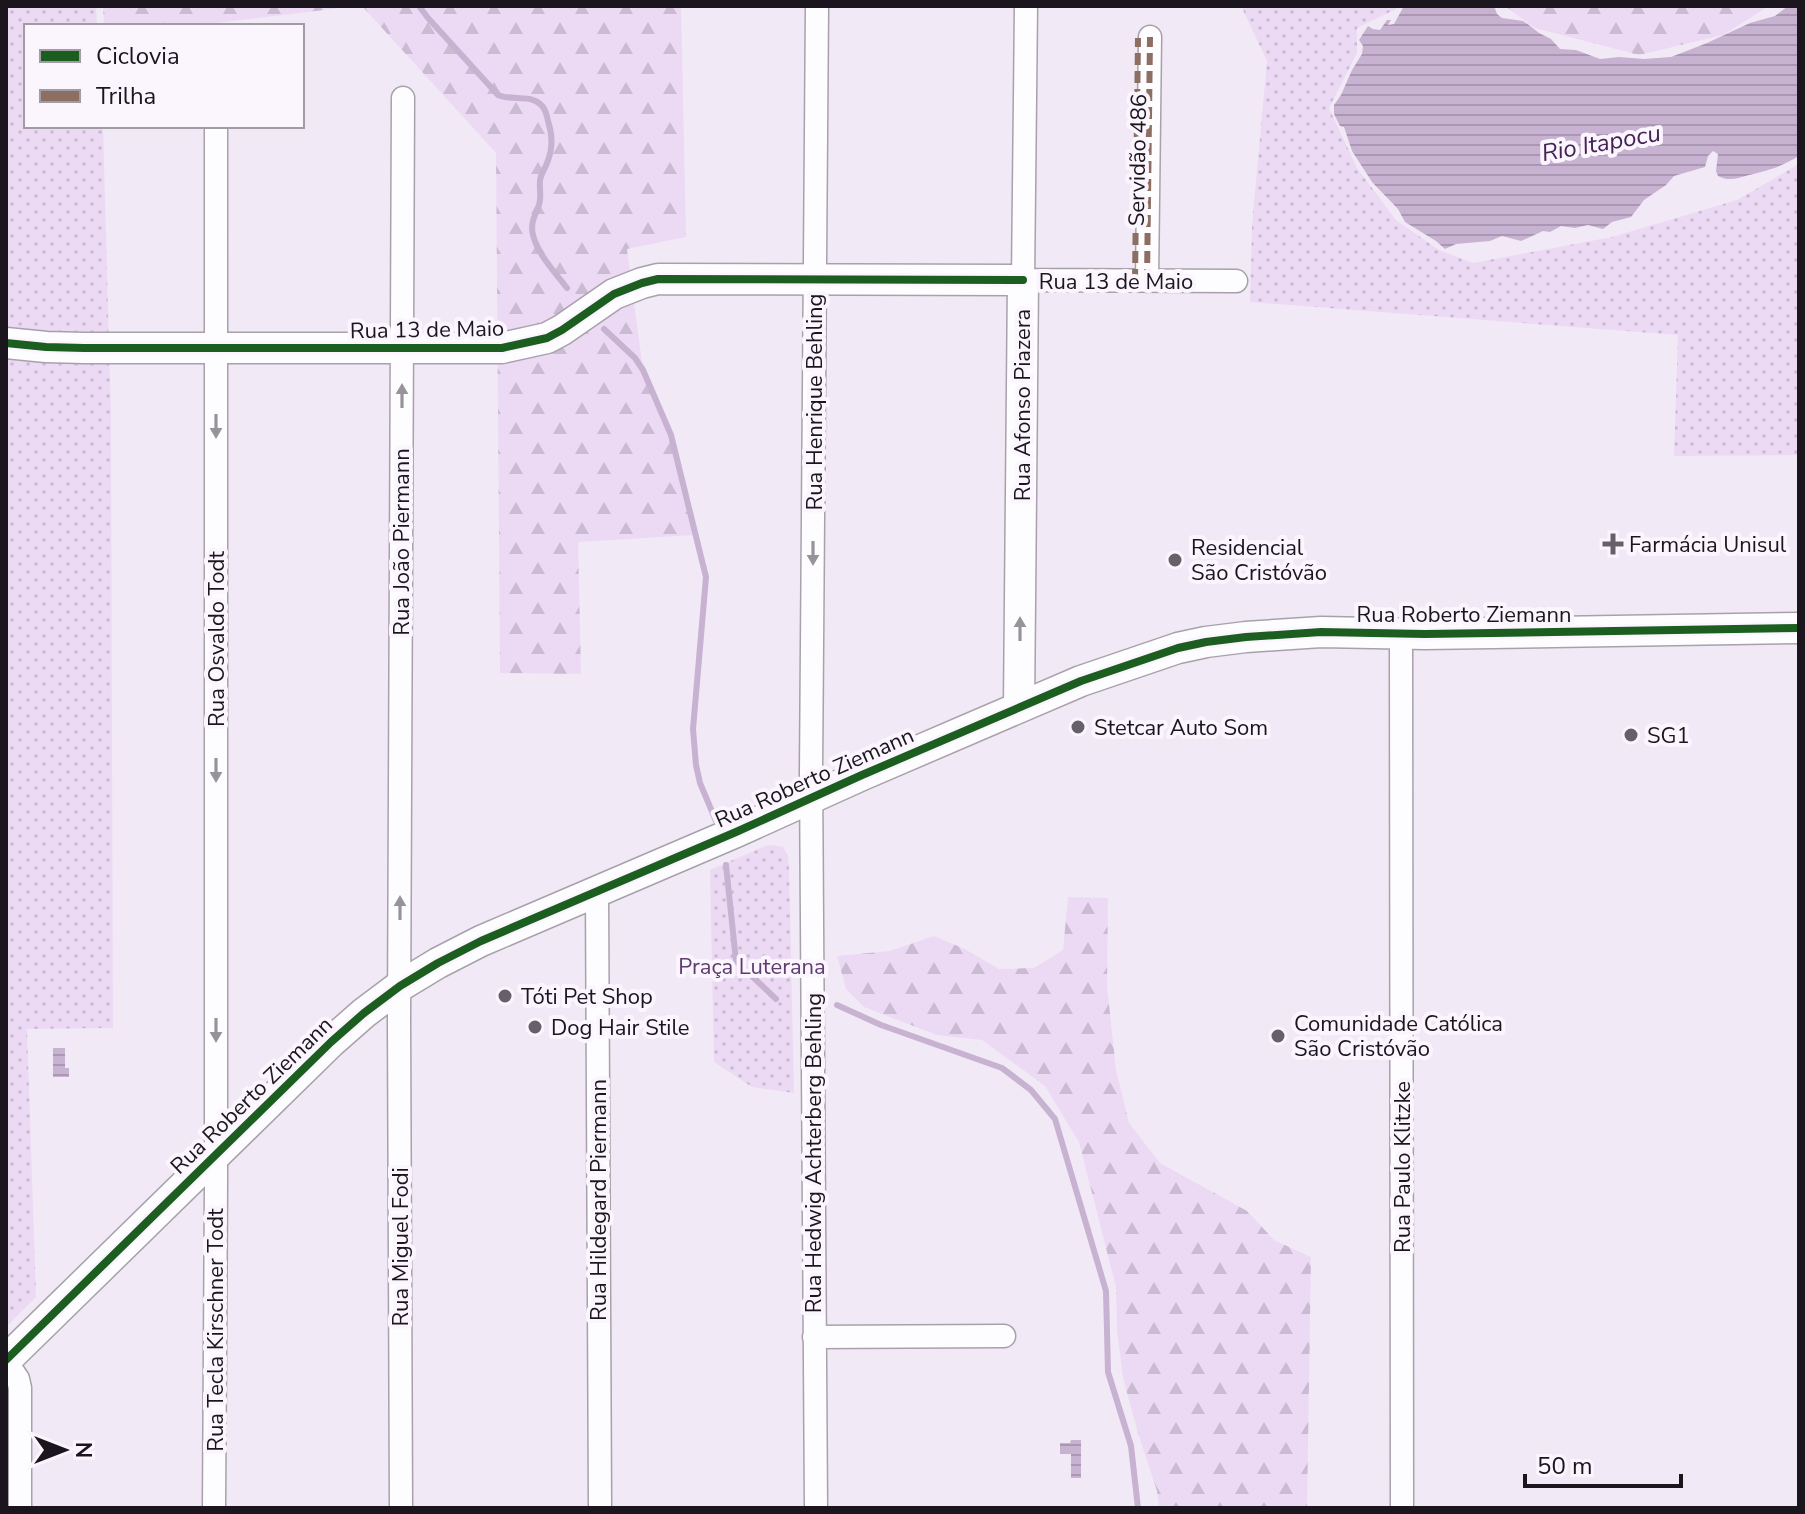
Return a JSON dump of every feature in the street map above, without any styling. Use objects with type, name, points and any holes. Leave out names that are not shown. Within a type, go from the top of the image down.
[{"type":"main road","name":"Rua 13 de Maio","points":[[6,343],[66,348],[483,349],[547,338],[614,294],[658,279],[1023,280]]},
{"type":"main road","name":"Rua Afonso Piazera","points":[[1019,707],[1023,280]]},
{"type":"main road","name":"Rua Roberto Ziemann","points":[[6,1360],[331,1042],[400,986],[481,941],[1081,681],[1124,665],[1206,642],[1246,637],[1321,632],[1401,634],[1799,628]]},
{"type":"street","name":"Rua Henrique Behling","points":[[811,797],[817,6]]},
{"type":"street","name":"Rua Afonso Piazera","points":[[1023,280],[1026,6]]},
{"type":"street","points":[[1141,281],[1144,38]]},
{"type":"street","name":"Rua João Piermann","points":[[400,986],[403,98]]},
{"type":"street","name":"Rua Osvaldo Todt","points":[[216,128],[216,1152]]},
{"type":"street","name":"Rua 13 de Maio","points":[[1023,280],[1236,281]]},
{"type":"street","name":"Rua Paulo Klitzke","points":[[1401,634],[1402,1508]]},
{"type":"street","name":"Rua Hedwig Achterberg Behling","points":[[811,797],[816,1508]]},
{"type":"street","name":"Rua Hildegard Piermann","points":[[597,893],[600,1508]]},
{"type":"street","name":"Rua Miguel Fodi","points":[[400,986],[401,1508]]},
{"type":"street","name":"Rua Tecla Kirschner Todt","points":[[214,1508],[216,1152]]},
{"type":"street","points":[[814,1337],[1004,1336]]},
{"type":"street","points":[[6,1360],[20,1388],[20,1508]]},
{"type":"green space","points":[[6,6],[96,6],[97,24],[24,24],[24,128],[103,128],[111,419],[113,1028],[27,1029],[36,1297],[6,1327]]},
{"type":"green space","points":[[103,6],[357,6],[208,24],[104,24]]},
{"type":"green space","points":[[362,6],[681,6],[686,237],[627,249],[643,370],[671,435],[695,535],[578,542],[581,674],[500,673],[496,153]]},
{"type":"green space","points":[[1241,6],[1396,6],[1396,9],[1357,28],[1357,53],[1329,108],[1357,168],[1396,220],[1439,250],[1473,263],[1612,237],[1737,200],[1799,164],[1799,455],[1674,456],[1678,335],[1250,302],[1252,225],[1267,61]]},
{"type":"green space","points":[[1505,6],[1769,6],[1723,35],[1639,55],[1535,28]]},
{"type":"green space","name":"Praça Luterana","points":[[773,845],[783,847],[788,856],[794,1093],[752,1087],[714,1062],[710,870]]},
{"type":"green space","points":[[1068,897],[1108,898],[1107,986],[1116,1070],[1129,1123],[1160,1163],[1247,1211],[1274,1240],[1311,1257],[1307,1508],[1159,1508],[1157,1491],[1123,1378],[1116,1287],[1079,1142],[1045,1086],[982,1040],[937,1035],[864,1007],[846,989],[837,956],[890,951],[934,936],[965,949],[999,969],[1034,968],[1063,950]]},
{"type":"water","name":"Rio Itapocu","points":[[1404,6],[1494,6],[1502,18],[1523,21],[1551,39],[1560,49],[1576,50],[1600,59],[1644,59],[1671,57],[1750,23],[1775,16],[1788,6],[1799,6],[1799,156],[1769,170],[1730,179],[1718,176],[1718,154],[1713,151],[1705,167],[1674,176],[1644,200],[1631,217],[1612,222],[1603,229],[1588,225],[1575,228],[1561,226],[1521,241],[1502,236],[1490,241],[1456,244],[1445,249],[1405,222],[1398,209],[1372,182],[1334,114],[1334,105],[1362,54],[1363,46],[1359,40],[1368,26],[1380,30],[1387,20],[1391,20],[1388,25],[1394,24]]},
{"type":"water","points":[[53,1048],[65,1048],[65,1068],[69,1068],[69,1077],[53,1077]]},
{"type":"water","points":[[1071,1440],[1081,1440],[1081,1478],[1071,1478],[1071,1454],[1060,1454],[1060,1443],[1070,1443]]},
{"type":"waterway","points":[[419,6],[498,95],[531,99],[544,109],[551,132],[551,148],[540,179],[540,202],[532,231],[543,256],[567,288]]},
{"type":"waterway","points":[[604,329],[635,358],[643,370],[671,435],[706,577],[693,729],[700,783],[716,821]]},
{"type":"waterway","points":[[726,865],[736,961],[776,999]]},
{"type":"waterway","points":[[837,1005],[881,1025],[1002,1068],[1031,1090],[1055,1119],[1106,1291],[1108,1372],[1131,1446],[1138,1508]]},
{"type":"marked path","points":[[1147,281],[1150,37]]},
{"type":"marked path","points":[[1135,281],[1138,38]]},
{"type":"cycle path","points":[[6,343],[84,348],[502,348],[547,338],[614,294],[658,279],[1023,280]]},
{"type":"cycle path","points":[[6,1360],[331,1042],[400,986],[481,941],[1081,681],[1178,648],[1246,637],[1321,632],[1425,634],[1799,628]]},
{"type":"place","name":"Farmácia Unisul","points":[[1613,544]]},
{"type":"place","name":"Residencial São Cristóvão","points":[[1175,560]]},
{"type":"place","name":"Stetcar Auto Som","points":[[1078,727]]},
{"type":"place","name":"SG1","points":[[1631,735]]},
{"type":"place","name":"Tóti Pet Shop","points":[[505,996]]},
{"type":"place","name":"Dog Hair Stile","points":[[535,1027]]},
{"type":"place","name":"Comunidade Católica São Cristóvão","points":[[1278,1036]]}]
